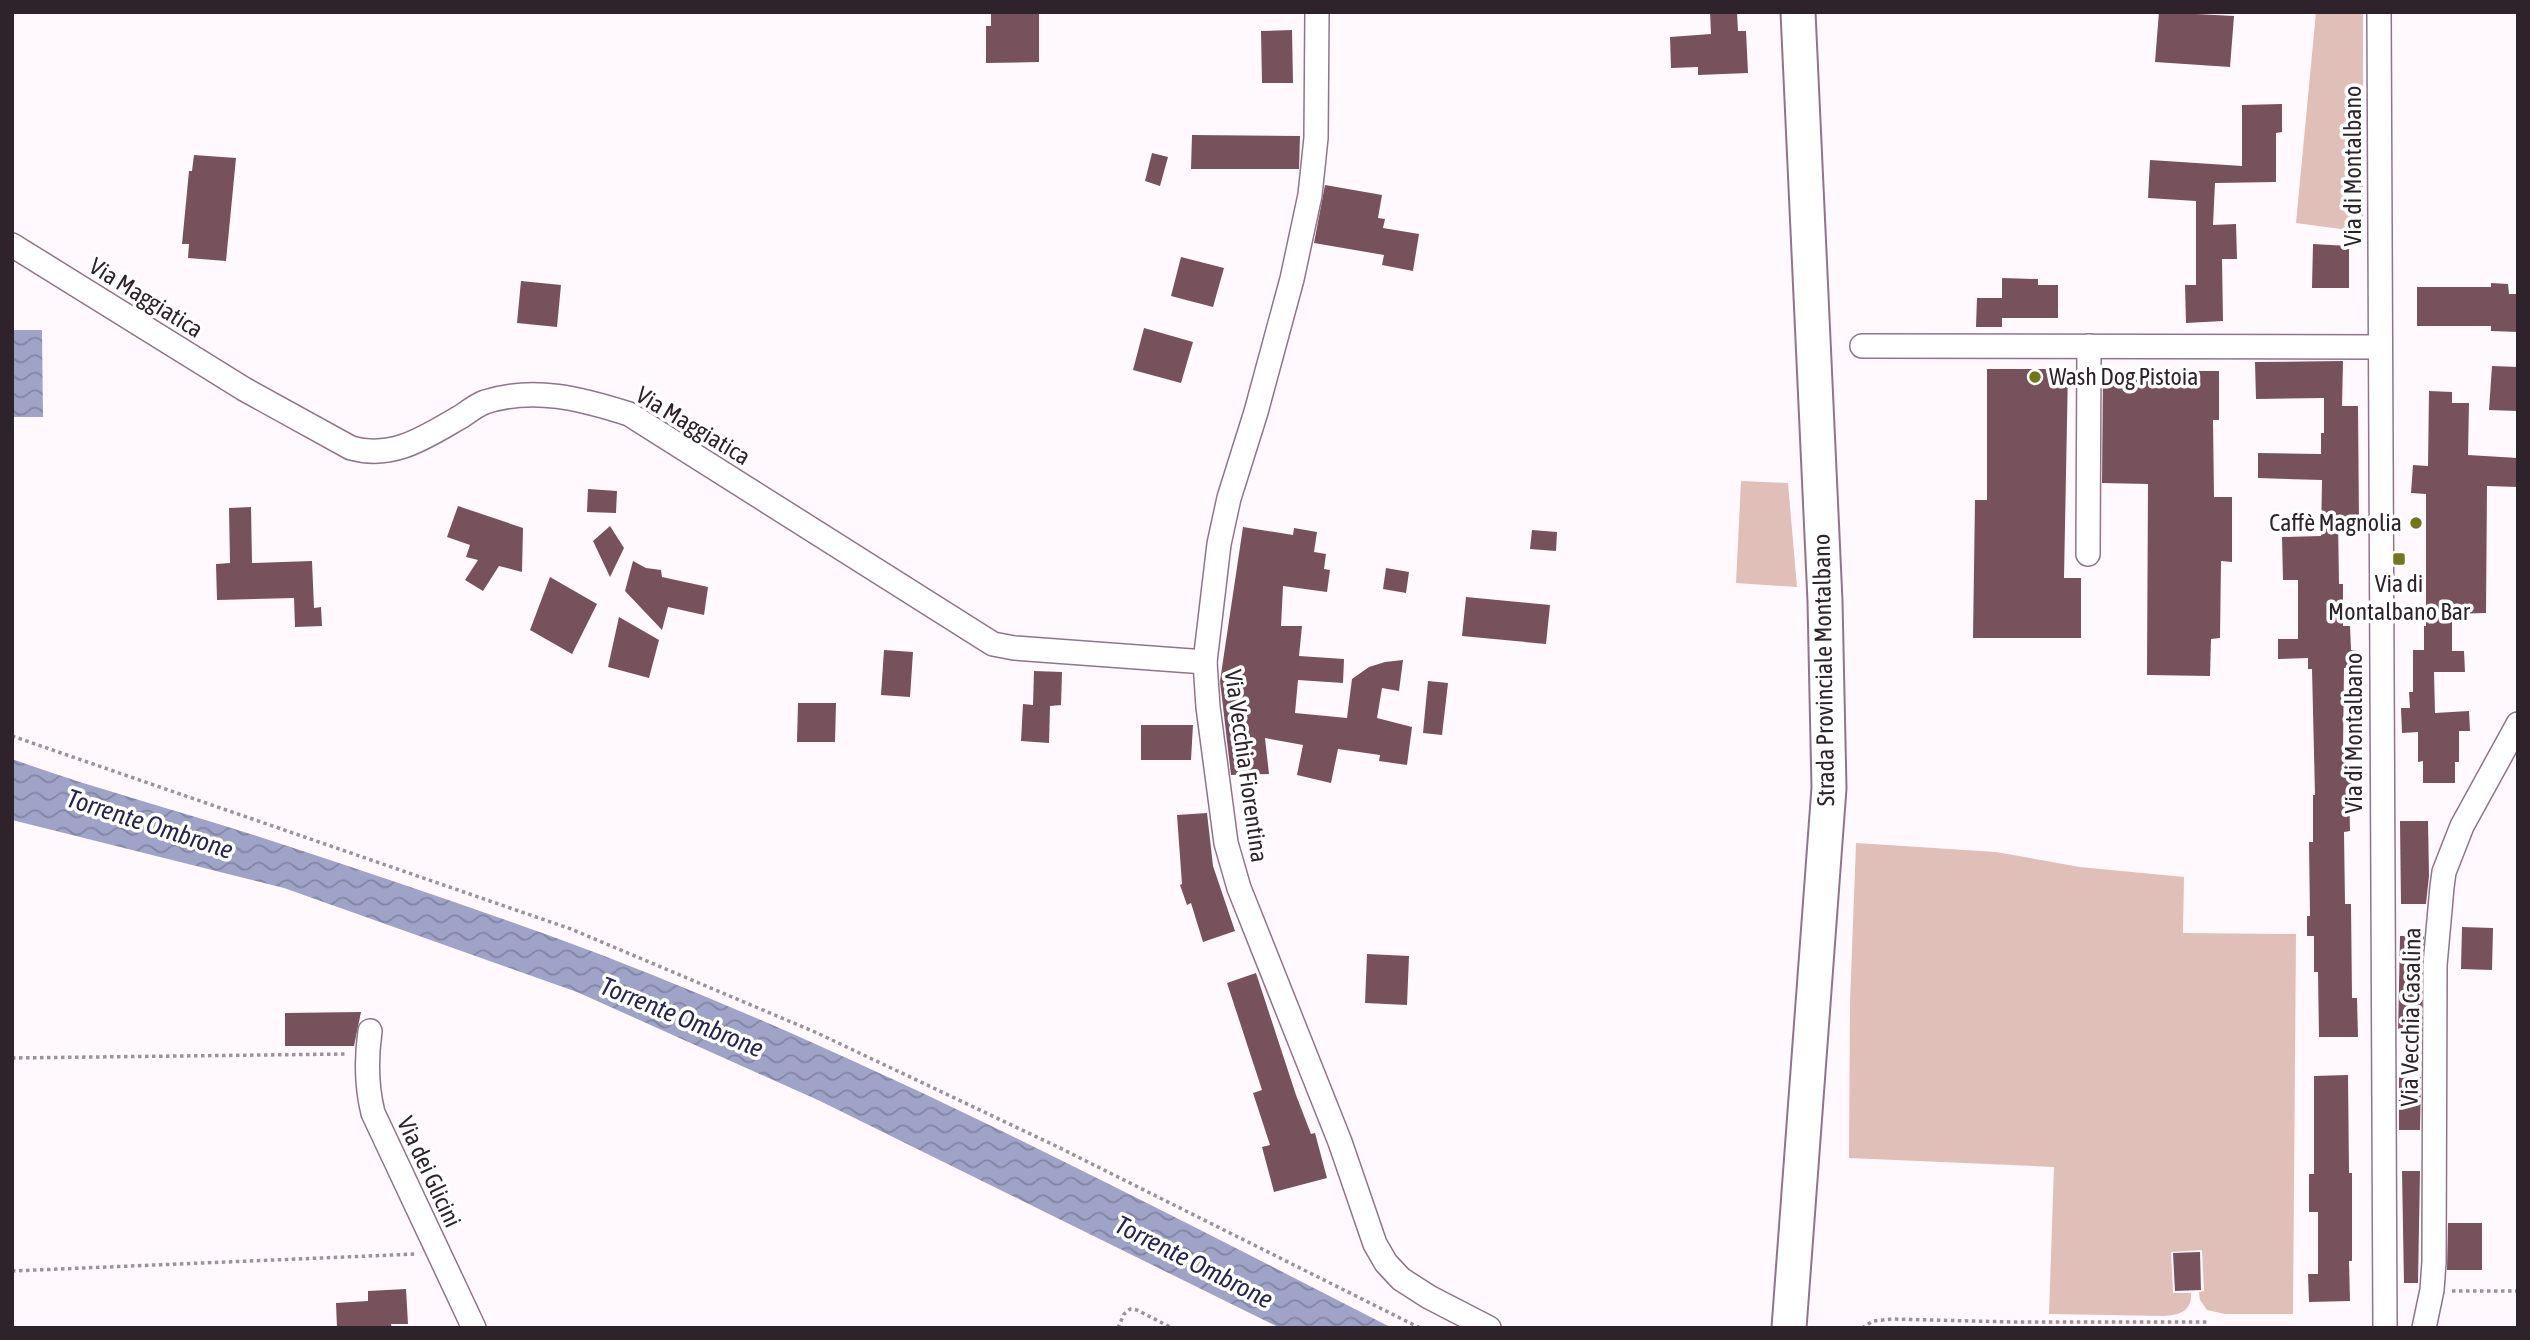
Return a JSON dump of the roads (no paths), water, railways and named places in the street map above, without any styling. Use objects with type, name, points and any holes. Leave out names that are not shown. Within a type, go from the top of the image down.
[{"type":"main road","name":"Strada Provinciale Montalbano","points":[[1789,1328],[1801,1198],[1829,788],[1825,587],[1798,12]]},
{"type":"street","name":"Via Vecchia Fiorentina","points":[[1317,12],[1316,138],[1310,195],[1292,279],[1225,515],[1205,662],[1208,707],[1226,843],[1239,888],[1340,1142],[1376,1244],[1386,1263],[1401,1279],[1489,1328]]},
{"type":"street","name":"Via di Montalbano","points":[[2379,12],[2385,1328]]},
{"type":"street","name":"Via Maggiatica","points":[[12,245],[244,389],[351,448],[383,452],[407,446],[484,402],[534,393],[582,399],[629,414],[993,644],[1014,648],[1205,662]]},
{"type":"street","points":[[1862,346],[2379,347]]},
{"type":"street","points":[[2088,554],[2089,346]]},
{"type":"street","name":"Via Vecchia Casalina","points":[[2424,1328],[2432,1290],[2436,1191],[2435,965],[2444,872],[2462,826],[2518,724]]},
{"type":"street","name":"Via dei Glicini","points":[[368,1042],[367,1082],[373,1113],[474,1328]]},
{"type":"water","points":[[12,330],[42,330],[43,417],[12,417]]},
{"type":"water","name":"Torrente Ombrone","points":[[12,759],[406,885],[548,935],[764,1021],[976,1118],[1392,1328],[1280,1328],[820,1101],[577,992],[284,888],[12,820]]},
{"type":"place","name":"Wash Dog Pistoia","points":[[2035,377]]},
{"type":"place","name":"Caffè Magnolia","points":[[2416,523]]},
{"type":"place","name":"Via di Montalbano Bar","points":[[2399,559]]}]
